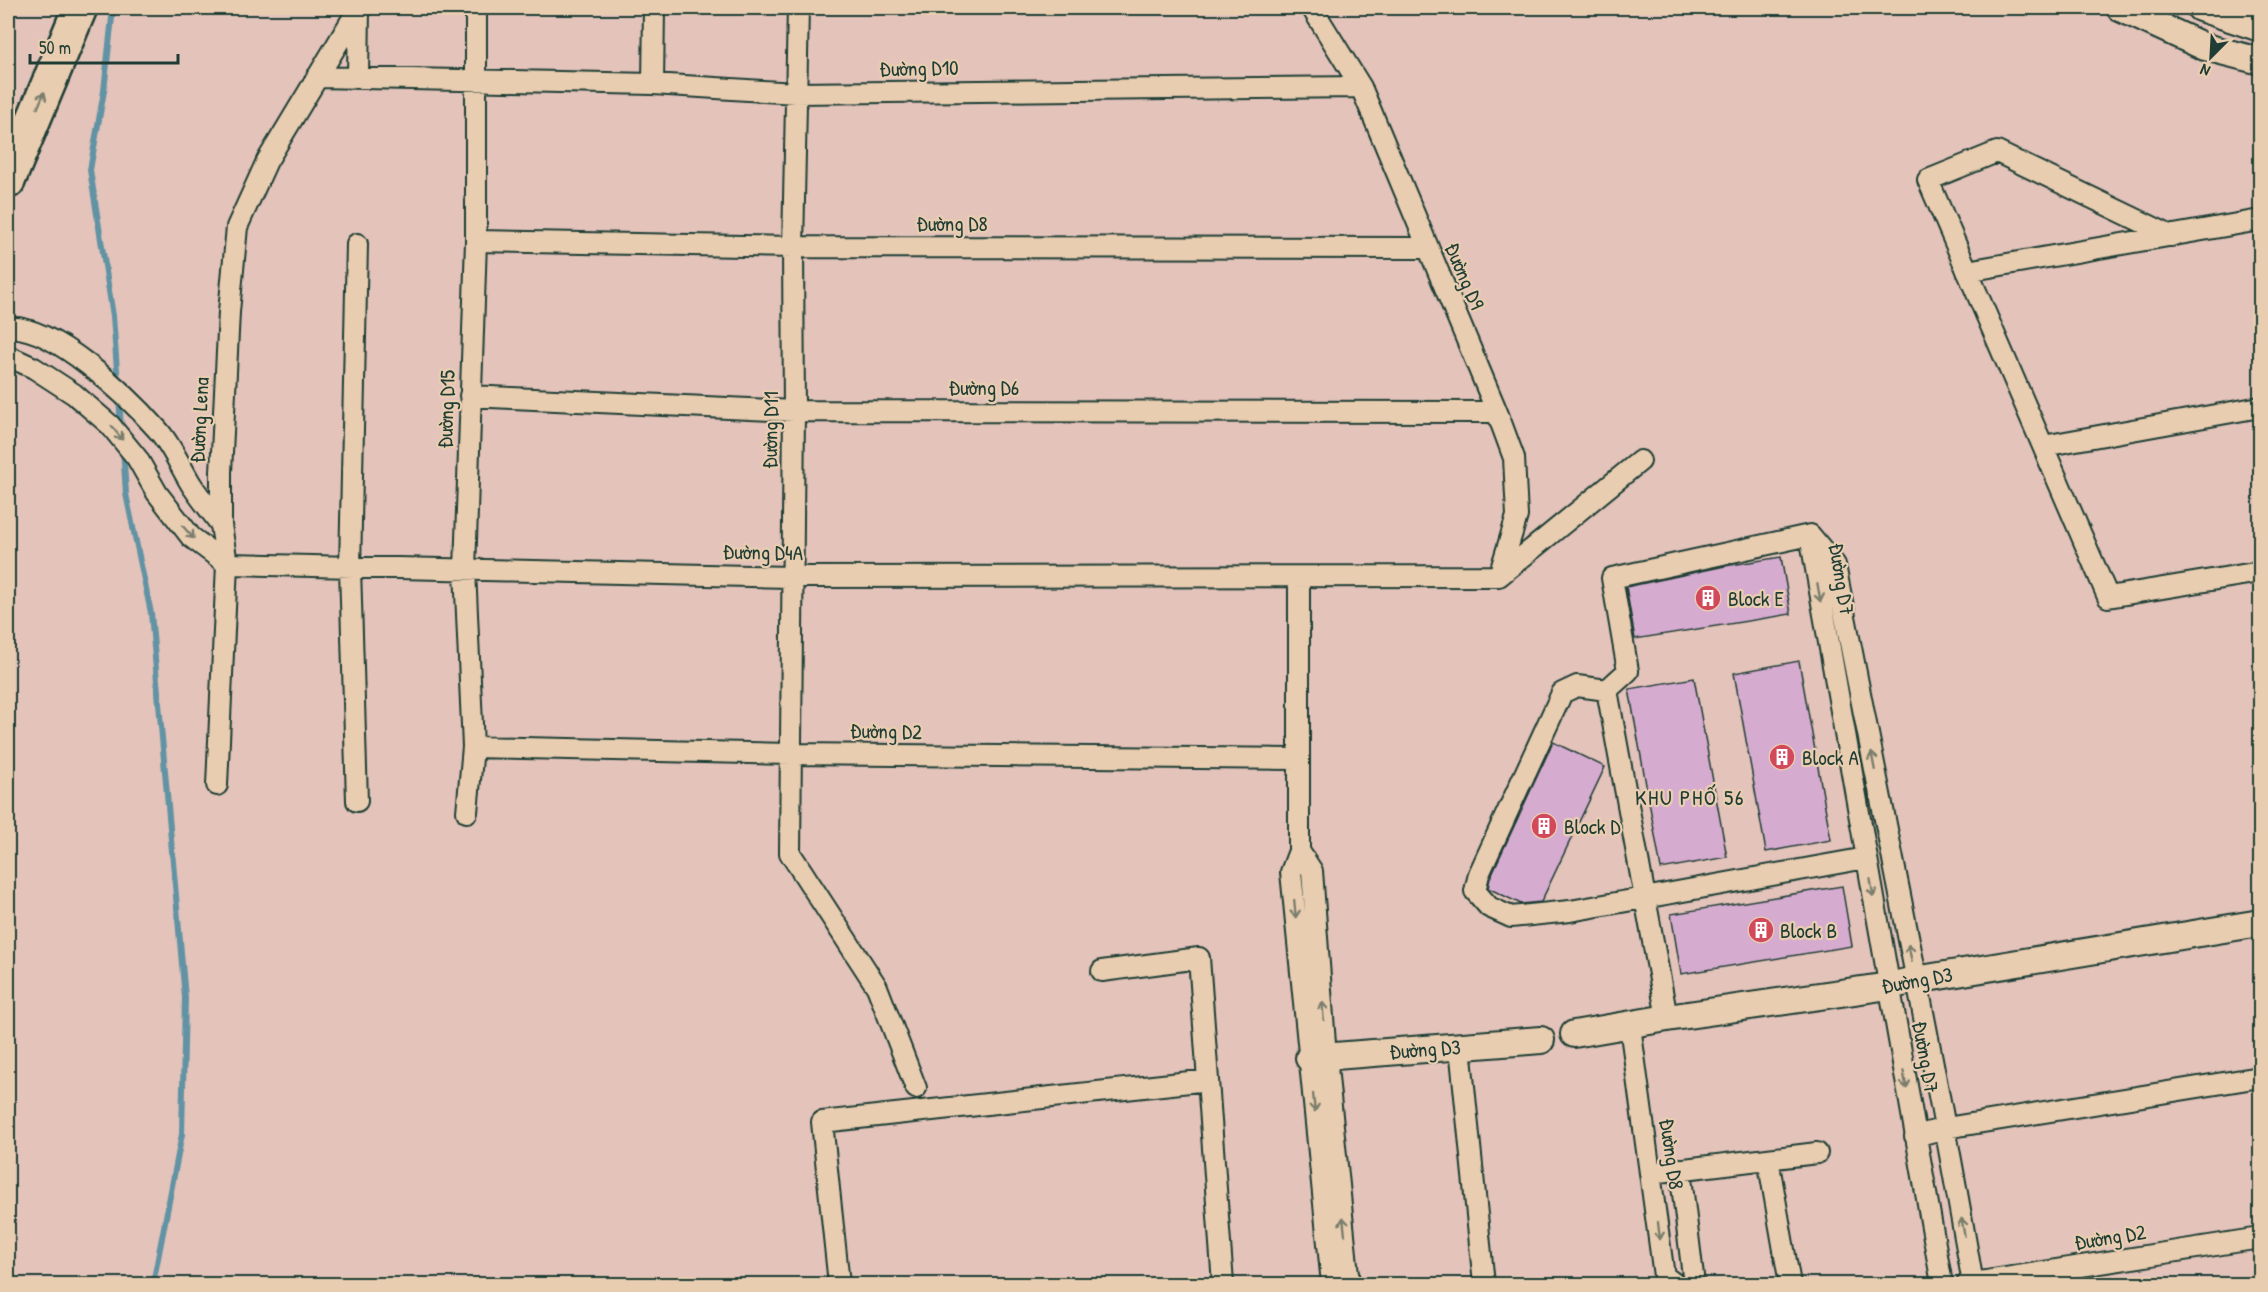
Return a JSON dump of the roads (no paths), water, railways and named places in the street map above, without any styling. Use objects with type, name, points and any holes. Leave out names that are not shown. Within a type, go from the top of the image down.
[{"type":"highway","points":[[13,167],[80,8]]},
{"type":"street","points":[[358,76],[359,8]]},
{"type":"street","name":"Đường Lena","points":[[217,785],[227,564],[220,525],[220,472],[237,227],[267,161],[359,8]]},
{"type":"street","name":"Đường D15","points":[[467,812],[473,747],[465,570],[476,241],[478,79],[476,8]]},
{"type":"street","points":[[653,84],[654,8]]},
{"type":"street","name":"Đường D11","points":[[798,8],[793,247],[794,411],[790,853],[877,987],[916,1088]]},
{"type":"street","name":"Đường D9","points":[[1312,8],[1361,87],[1497,412],[1514,458],[1516,516],[1499,576]]},
{"type":"street","points":[[2121,8],[2205,47],[2260,61]]},
{"type":"street","points":[[2200,8],[2260,28]]},
{"type":"street","name":"Đường D10","points":[[317,77],[358,76],[653,84],[796,93],[1361,87]]},
{"type":"street","points":[[2171,236],[1998,152],[1928,180],[2108,597],[2260,572]]},
{"type":"street","points":[[1967,271],[2260,220]]},
{"type":"street","name":"Đường D8","points":[[476,241],[793,247],[1427,248]]},
{"type":"street","points":[[357,244],[351,568],[357,801]]},
{"type":"street","points":[[8,328],[19,327],[45,338],[99,372],[159,430],[191,485],[220,525]]},
{"type":"street","points":[[34,368],[45,338]]},
{"type":"street","points":[[8,356],[34,368],[74,394],[110,425],[137,458],[157,493],[191,537],[227,564]]},
{"type":"street","name":"Đường D6","points":[[470,396],[794,411],[1497,412]]},
{"type":"street","points":[[2043,446],[2260,407]]},
{"type":"street","points":[[1499,576],[1640,461]]},
{"type":"street","points":[[1810,535],[1612,578],[1628,671],[1606,690],[1578,686],[1562,693],[1479,874],[1475,891],[1489,907],[1511,917],[1570,911],[1866,858]]},
{"type":"street","name":"Đường D7","points":[[1810,535],[1942,1284]]},
{"type":"street","name":"Đường D7","points":[[1810,535],[1835,565],[1946,1128],[1971,1284]]},
{"type":"street","name":"Đường D4A","points":[[227,564],[791,577],[1499,576]]},
{"type":"street","points":[[1299,578],[1299,852],[1292,872],[1349,1284]]},
{"type":"street","points":[[1606,690],[1667,1018]]},
{"type":"street","name":"Đường D2","points":[[473,747],[791,754],[1299,759]]},
{"type":"street","name":"Đường D3","points":[[1574,1034],[1667,1018],[1889,986],[2260,923]]},
{"type":"street","points":[[1102,971],[1199,958],[1223,1284]]},
{"type":"street","name":"Đường D8","points":[[1630,1026],[1664,1276],[1675,1284]]},
{"type":"street","name":"Đường D3","points":[[1318,1057],[1541,1040]]},
{"type":"street","points":[[1460,1047],[1484,1284]]},
{"type":"street","points":[[1318,1057],[1332,1284]]},
{"type":"street","points":[[1915,1136],[1946,1128],[2260,1077]]},
{"type":"street","points":[[839,1284],[822,1122],[1208,1080]]},
{"type":"street","points":[[1651,1173],[1817,1153]]},
{"type":"street","points":[[1768,1159],[1790,1284]]},
{"type":"street","name":"Đường D8","points":[[1680,1170],[1694,1284]]},
{"type":"street","name":"Đường D2","points":[[1971,1284],[2260,1238]]},
{"type":"waterway","points":[[113,8],[104,91],[90,170],[113,316],[118,384]]},
{"type":"waterway","points":[[119,397],[121,429]]},
{"type":"waterway","points":[[123,448],[126,494],[151,613],[185,998],[182,1134],[153,1284]]},
{"type":"place","name":"Block E","points":[[1708,598]]},
{"type":"place","name":"Block A","points":[[1782,757]]},
{"type":"place","name":"Block D","points":[[1544,826]]},
{"type":"place","name":"Block B","points":[[1761,930]]},
{"type":"district","name":"KHU PHỐ 56","points":[[1690,797]]}]
